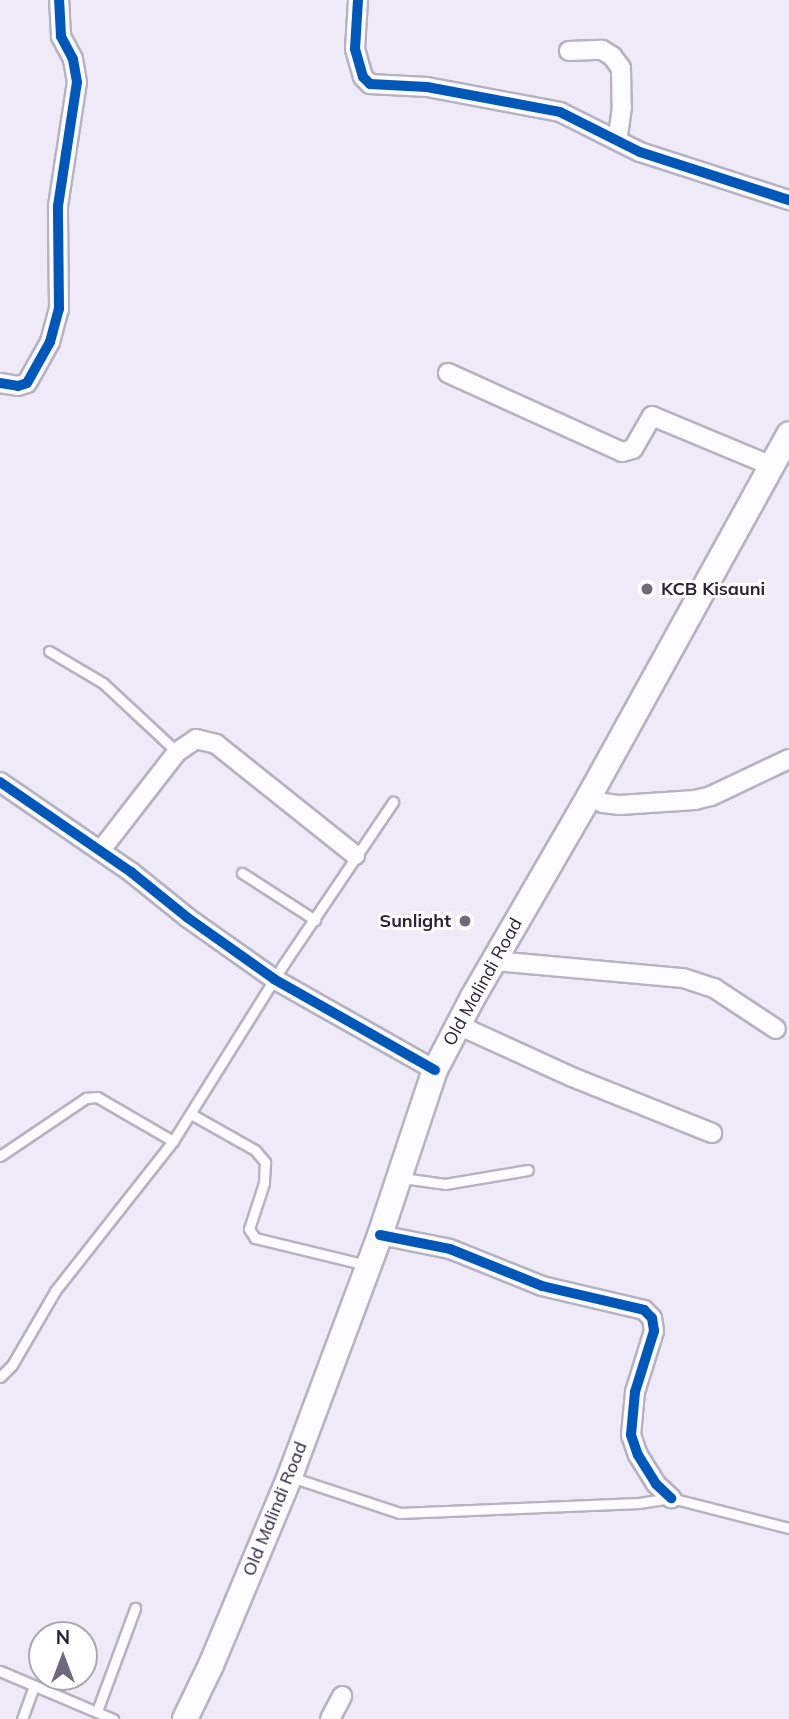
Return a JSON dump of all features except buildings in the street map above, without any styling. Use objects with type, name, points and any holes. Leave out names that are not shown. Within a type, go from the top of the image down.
[{"type":"main road","name":"Old Malindi Road","points":[[185,1719],[211,1665],[290,1476],[369,1266],[435,1070],[789,434]]},
{"type":"street","points":[[0,383],[18,386],[27,383],[50,342],[59,309],[58,206],[77,82],[73,59],[61,36],[59,0]]},
{"type":"street","points":[[358,0],[355,49],[363,77],[370,84],[426,87],[540,107],[577,119],[640,152],[789,200]]},
{"type":"street","points":[[569,51],[602,50],[612,55],[621,68],[622,107],[617,141]]},
{"type":"street","points":[[448,373],[622,452],[633,449],[652,416],[771,465]]},
{"type":"street","points":[[100,850],[177,752],[196,739],[215,744],[355,855]]},
{"type":"street","points":[[590,795],[603,803],[620,805],[695,800],[711,796],[789,760]]},
{"type":"street","points":[[0,782],[100,850],[188,918],[274,979],[435,1070]]},
{"type":"street","points":[[495,961],[683,978],[714,988],[776,1029]]},
{"type":"street","points":[[458,1026],[572,1077],[712,1133]]},
{"type":"street","points":[[380,1235],[450,1249],[541,1286],[644,1310],[652,1318],[654,1331],[635,1392],[631,1435],[638,1455],[656,1484],[671,1498]]},
{"type":"street","points":[[330,1719],[342,1696]]},
{"type":"lane","points":[[49,651],[103,683],[177,752]]},
{"type":"lane","points":[[0,1377],[12,1365],[55,1291],[173,1141],[274,979],[393,802]]},
{"type":"lane","points":[[242,873],[315,920]]},
{"type":"lane","points":[[0,1156],[86,1098],[97,1097],[173,1141]]},
{"type":"lane","points":[[191,1114],[255,1150],[265,1162],[264,1184],[249,1229],[255,1238],[369,1266]]},
{"type":"lane","points":[[397,1178],[445,1184],[528,1170]]},
{"type":"lane","points":[[290,1476],[400,1513],[639,1503],[671,1498],[789,1528]]},
{"type":"lane","points":[[97,1711],[135,1608]]},
{"type":"lane","points":[[0,1671],[28,1683]]},
{"type":"lane","points":[[22,1719],[32,1691]]},
{"type":"lane","points":[[47,1691],[113,1719]]},
{"type":"cycle path","points":[[0,383],[18,386],[27,383],[50,342],[59,309],[58,206],[77,82],[73,59],[61,36],[59,0]]},
{"type":"cycle path","points":[[358,0],[355,49],[363,77],[370,84],[427,87],[560,112],[640,152],[789,200]]},
{"type":"cycle path","points":[[0,782],[131,872],[188,918],[274,979],[435,1070]]},
{"type":"cycle path","points":[[380,1235],[450,1249],[542,1286],[644,1310],[652,1318],[654,1331],[635,1392],[631,1435],[638,1455],[656,1484],[671,1498]]},
{"type":"place","name":"KCB Kisauni","points":[[647,589]]},
{"type":"place","name":"Sunlight","points":[[465,921]]}]
